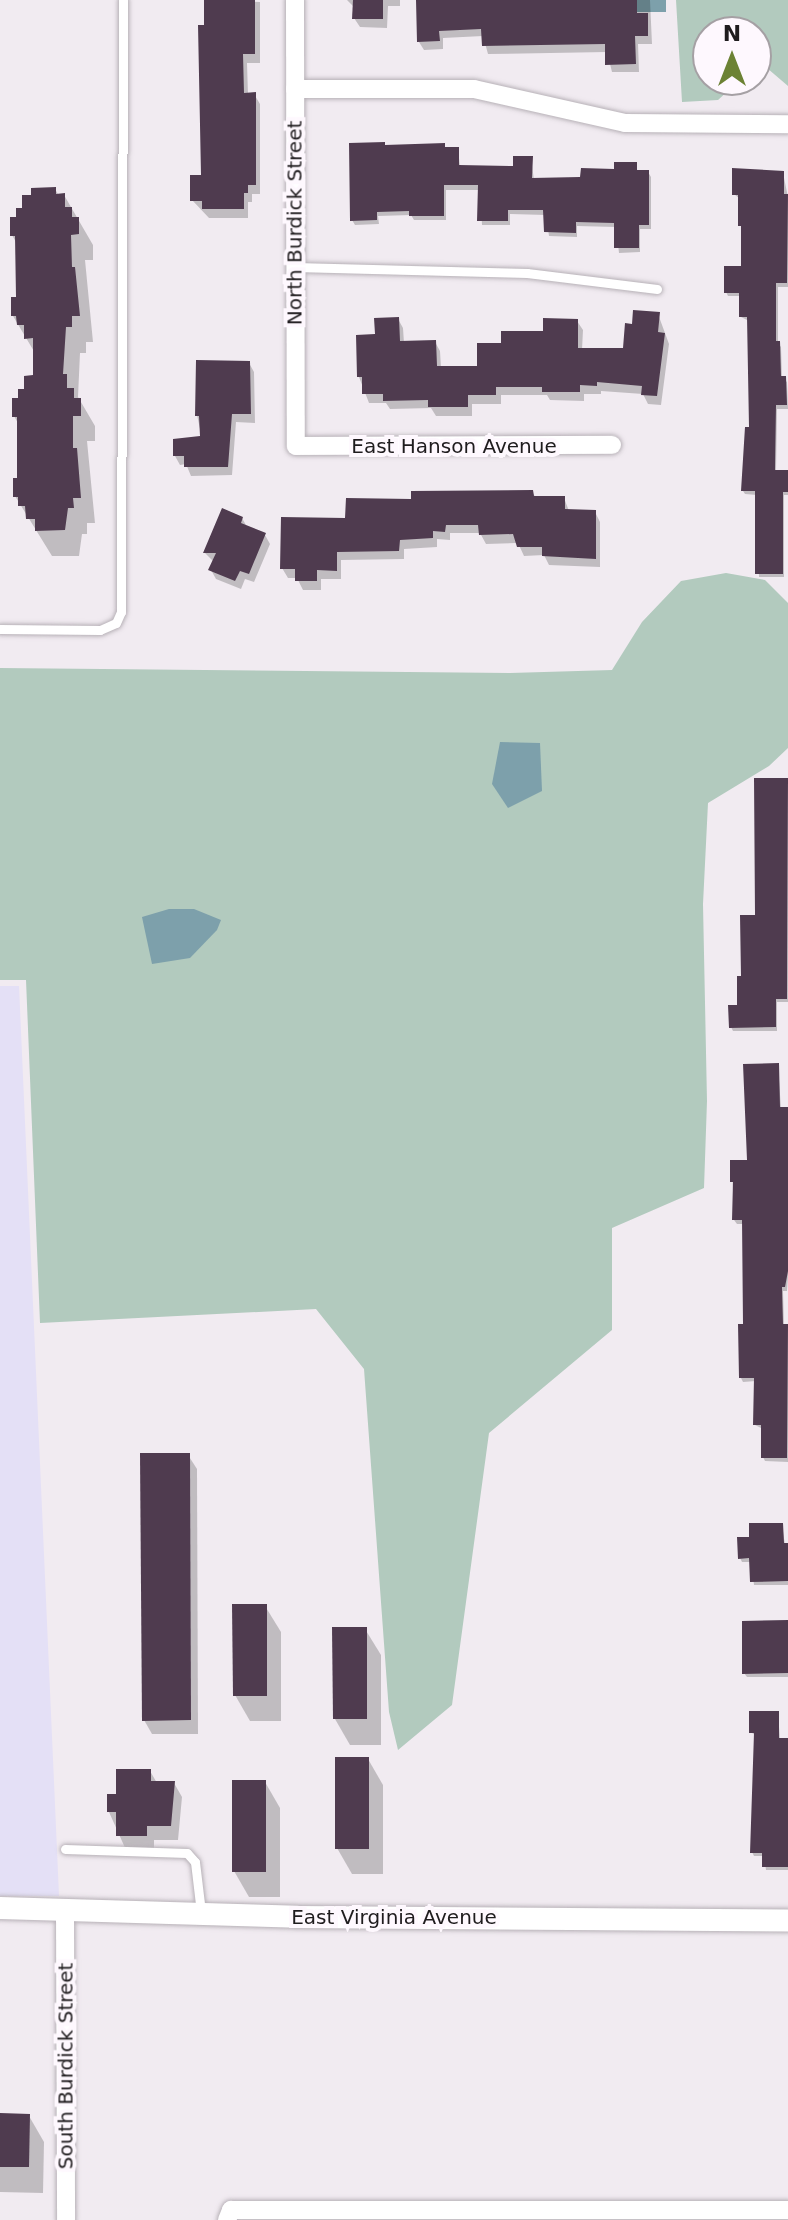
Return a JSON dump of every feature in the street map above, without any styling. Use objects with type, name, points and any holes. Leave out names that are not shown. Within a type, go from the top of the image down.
[{"type":"street","name":"North Burdick Street","points":[[295,0],[296,446]]},
{"type":"street","points":[[295,89],[474,89],[625,123],[788,124]]},
{"type":"street","name":"East Hanson Avenue","points":[[296,446],[612,445]]},
{"type":"street","name":"East Virginia Avenue","points":[[0,1908],[201,1915],[788,1920]]},
{"type":"street","name":"South Burdick Street","points":[[65,1912],[66,2220]]},
{"type":"street","points":[[229,2215],[788,2210]]},
{"type":"lane","points":[[0,629],[100,630],[116,623],[121,612],[123,0]]},
{"type":"lane","points":[[295,267],[527,273],[657,289]]},
{"type":"lane","points":[[65,1849],[187,1853],[195,1862],[201,1915]]},
{"type":"shaded area","points":[[0,986],[19,986],[59,1896],[0,1896]]},
{"type":"green space","points":[[676,0],[788,0],[788,86],[772,72],[772,16],[692,16],[692,96],[722,96],[718,100],[682,102]]},
{"type":"green space","points":[[726,573],[765,580],[788,603],[788,748],[769,766],[708,803],[703,904],[707,1101],[704,1188],[612,1228],[612,1330],[489,1433],[452,1705],[398,1750],[389,1712],[364,1369],[316,1309],[40,1323],[26,980],[0,980],[0,668],[510,673],[612,670],[642,622],[681,581]]},
{"type":"water","points":[[637,0],[666,0],[666,12],[637,12]]},
{"type":"water","points":[[500,742],[540,743],[542,791],[508,808],[492,784]]},
{"type":"water","points":[[169,909],[194,909],[221,920],[217,930],[190,958],[152,964],[142,917]]},
{"type":"building","points":[[204,0],[255,0],[255,54],[243,54],[244,93],[256,92],[256,185],[248,185],[248,193],[244,193],[244,209],[202,209],[202,201],[190,201],[190,175],[201,175],[198,25],[204,25]]},
{"type":"building","points":[[353,0],[383,0],[383,19],[352,19]]},
{"type":"building","points":[[416,0],[637,0],[637,13],[648,13],[648,36],[635,36],[636,64],[605,65],[605,44],[482,46],[481,29],[439,31],[440,41],[417,42]]},
{"type":"building","points":[[385,142],[385,145],[445,143],[445,147],[459,147],[459,165],[513,166],[513,156],[533,156],[532,178],[580,177],[581,168],[614,169],[614,162],[637,162],[637,170],[649,170],[649,225],[639,225],[639,248],[614,248],[614,223],[576,222],[576,233],[544,232],[543,210],[508,210],[508,221],[477,221],[478,185],[444,185],[444,216],[409,216],[409,211],[377,212],[377,220],[350,221],[349,143]]},
{"type":"building","points":[[732,168],[784,171],[784,194],[788,194],[787,283],[776,283],[776,341],[780,341],[781,376],[786,376],[787,405],[776,405],[775,470],[788,470],[788,492],[783,492],[783,574],[755,574],[755,491],[741,491],[745,427],[749,427],[747,317],[739,317],[739,293],[724,293],[724,266],[741,266],[741,226],[738,226],[738,195],[732,195]]},
{"type":"building","points":[[56,187],[56,194],[65,193],[65,207],[72,207],[72,217],[79,217],[79,234],[71,235],[72,267],[75,267],[80,316],[72,316],[72,327],[66,327],[63,374],[67,374],[67,388],[74,388],[74,398],[81,398],[81,416],[73,416],[73,448],[77,448],[81,498],[73,498],[74,508],[68,508],[65,530],[35,531],[35,519],[26,519],[25,506],[18,506],[18,497],[13,497],[13,478],[17,478],[17,417],[12,417],[12,398],[18,398],[18,389],[24,389],[24,376],[33,375],[33,338],[24,339],[24,325],[17,325],[16,316],[11,316],[11,297],[16,297],[15,236],[10,236],[10,217],[16,217],[16,208],[22,208],[22,195],[31,195],[31,188]]},
{"type":"building","points":[[633,310],[660,312],[658,332],[665,333],[657,396],[641,395],[642,386],[597,382],[597,386],[580,385],[580,392],[542,392],[542,387],[496,387],[496,395],[468,395],[468,407],[428,407],[428,400],[383,401],[383,394],[362,394],[362,377],[357,377],[356,335],[375,334],[374,318],[399,317],[400,341],[436,340],[437,366],[477,366],[477,343],[501,343],[501,331],[543,331],[543,318],[578,319],[578,348],[623,348],[625,323],[632,324]]},
{"type":"building","points":[[196,360],[250,361],[251,414],[232,414],[228,467],[184,467],[184,456],[173,456],[173,439],[200,436],[199,416],[195,416]]},
{"type":"building","points":[[533,490],[534,496],[565,496],[565,509],[596,510],[596,559],[542,556],[542,547],[517,547],[513,534],[479,535],[478,525],[446,525],[445,532],[433,531],[433,538],[400,540],[399,551],[337,552],[337,571],[317,570],[317,581],[295,581],[295,569],[280,569],[281,517],[345,518],[346,498],[411,499],[411,491]]},
{"type":"building","points":[[222,508],[243,517],[241,523],[266,533],[249,574],[240,571],[235,581],[208,570],[216,553],[203,553]]},
{"type":"building","points":[[754,778],[788,778],[787,999],[776,999],[776,1027],[729,1028],[728,1005],[737,1005],[737,976],[741,976],[740,915],[755,915]]},
{"type":"building","points":[[779,1063],[780,1107],[788,1107],[788,1271],[785,1287],[782,1287],[783,1324],[788,1324],[787,1458],[761,1458],[761,1425],[753,1425],[754,1378],[739,1378],[738,1324],[743,1324],[742,1220],[732,1220],[730,1160],[747,1160],[743,1064]]},
{"type":"building","points":[[140,1453],[190,1453],[191,1720],[142,1721]]},
{"type":"building","points":[[749,1523],[783,1523],[784,1543],[788,1543],[788,1581],[750,1582],[749,1558],[738,1559],[737,1537],[749,1537]]},
{"type":"building","points":[[232,1604],[267,1604],[267,1696],[233,1696]]},
{"type":"building","points":[[788,1620],[788,1673],[742,1674],[742,1621]]},
{"type":"building","points":[[332,1627],[367,1627],[367,1719],[333,1719]]},
{"type":"building","points":[[749,1711],[779,1711],[779,1738],[788,1738],[788,1867],[762,1867],[762,1853],[750,1853],[754,1733],[749,1733]]},
{"type":"building","points":[[335,1757],[369,1757],[369,1849],[335,1849]]},
{"type":"building","points":[[116,1769],[151,1769],[151,1781],[175,1781],[171,1826],[147,1826],[147,1836],[116,1836],[116,1812],[107,1812],[107,1794],[116,1794]]},
{"type":"building","points":[[232,1780],[266,1780],[266,1872],[232,1872]]},
{"type":"building","points":[[0,2113],[30,2114],[29,2167],[0,2167]]}]
